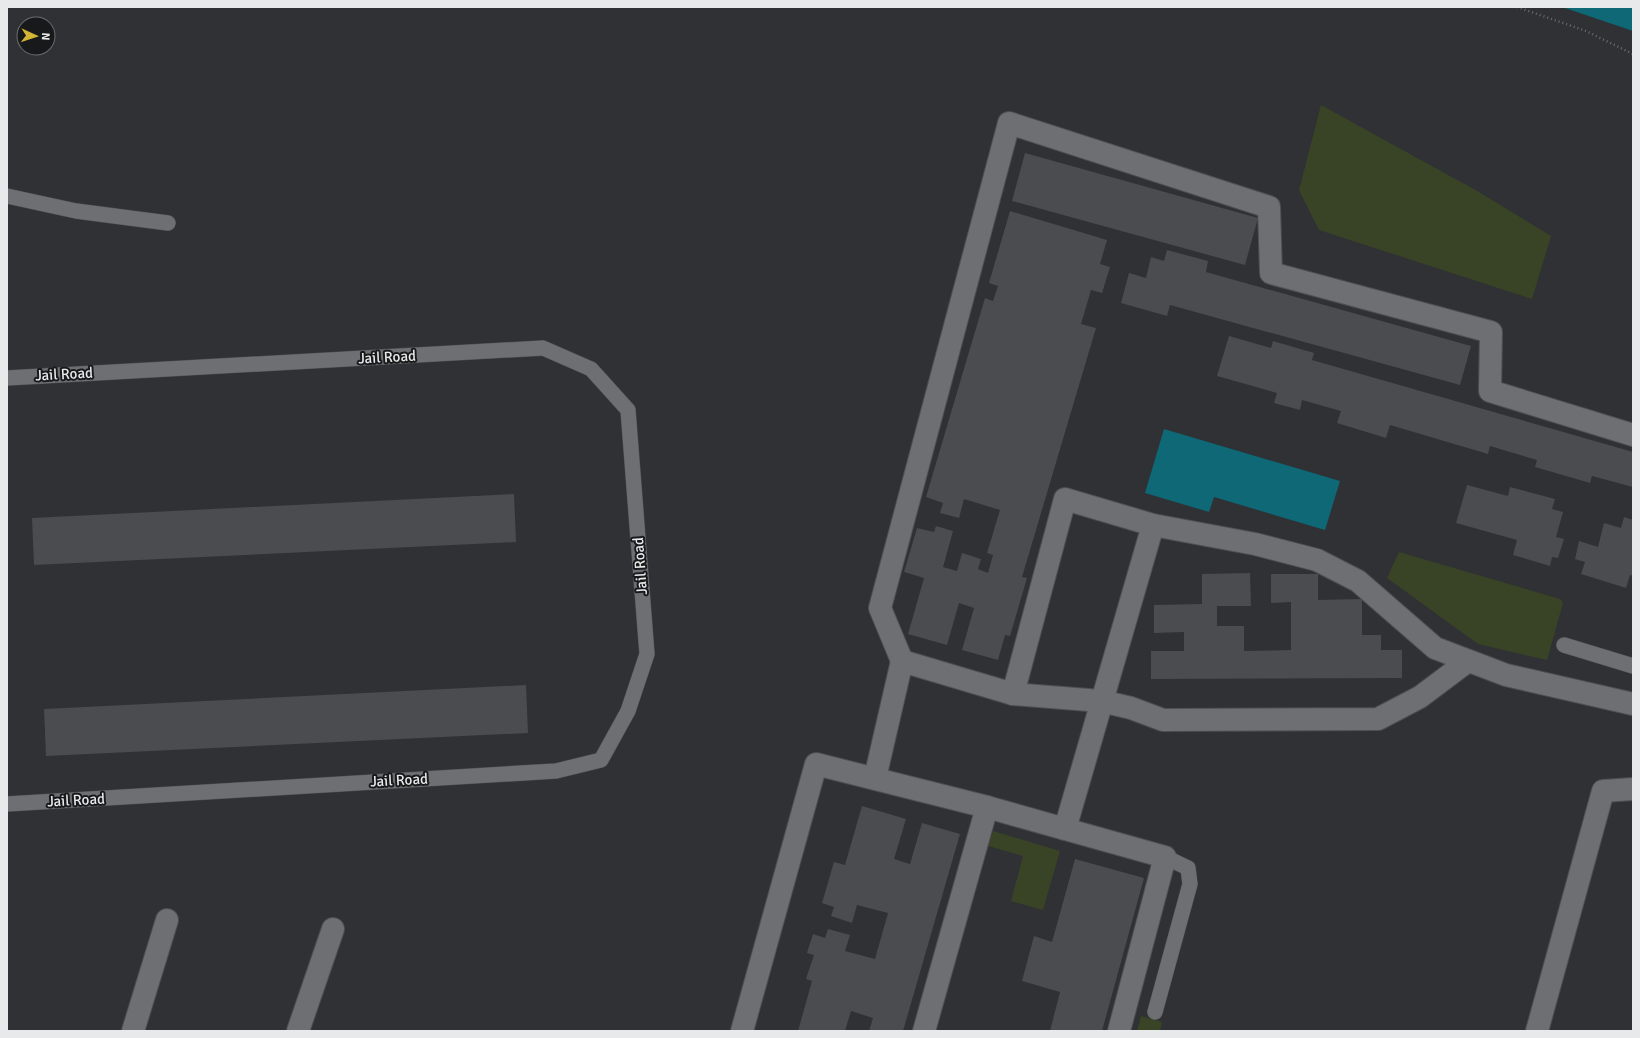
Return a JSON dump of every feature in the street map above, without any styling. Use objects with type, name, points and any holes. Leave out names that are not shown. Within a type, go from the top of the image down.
[{"type":"street","points":[[875,778],[902,661],[880,608],[1009,123],[1269,207],[1271,273],[1491,332],[1490,391],[1633,435]]},
{"type":"street","points":[[1013,694],[1065,499],[1153,525],[1255,544],[1316,560],[1358,581],[1435,648],[1506,675],[1633,704]]},
{"type":"street","points":[[1065,829],[1153,525]]},
{"type":"street","points":[[902,661],[1013,694],[1102,701],[1131,708],[1164,720],[1378,719],[1420,697],[1468,661]]},
{"type":"street","points":[[742,1031],[816,764],[987,807],[1165,856],[1119,1031]]},
{"type":"street","points":[[1537,1031],[1604,791],[1633,789]]},
{"type":"street","points":[[924,1031],[987,807]]},
{"type":"street","points":[[133,1031],[167,920]]},
{"type":"street","points":[[298,1031],[333,929]]},
{"type":"lane","points":[[7,196],[76,211],[168,223]]},
{"type":"lane","name":"Jail Road","points":[[7,378],[543,348],[591,369],[628,410],[647,654],[628,711],[601,760],[556,771],[7,804]]},
{"type":"lane","points":[[1564,645],[1633,666]]},
{"type":"lane","points":[[1155,1012],[1190,884],[1188,868],[1165,856]]},
{"type":"path","points":[[1517,7],[1586,31],[1633,54]]},
{"type":"green space","points":[[1321,105],[1479,192],[1551,236],[1532,299],[1319,230],[1299,190]]},
{"type":"green space","points":[[1399,552],[1560,599],[1563,603],[1547,660],[1478,644],[1387,578]]},
{"type":"green space","points":[[993,831],[1060,851],[1043,910],[1011,901],[1023,856],[988,846]]},
{"type":"green space","points":[[1141,1016],[1162,1022],[1160,1031],[1137,1031]]},
{"type":"water","points":[[1562,7],[1633,7],[1633,31]]},
{"type":"water","points":[[1164,429],[1340,481],[1325,530],[1214,497],[1209,512],[1145,493]]},
{"type":"building","points":[[1025,153],[1258,218],[1245,265],[1012,201]]},
{"type":"building","points":[[1010,211],[1107,240],[1100,264],[1110,267],[1102,293],[1091,290],[1081,324],[1096,328],[1022,577],[1027,578],[1010,636],[1005,635],[998,660],[962,650],[974,608],[959,603],[947,645],[908,634],[924,578],[904,572],[917,528],[934,532],[936,526],[953,531],[943,567],[957,571],[962,553],[981,559],[978,569],[988,573],[993,555],[987,553],[1000,510],[964,499],[959,518],[940,513],[943,503],[926,497],[985,298],[993,301],[998,286],[989,283]]},
{"type":"building","points":[[1167,250],[1208,261],[1206,272],[1471,346],[1460,385],[1170,305],[1167,316],[1121,303],[1129,273],[1146,278],[1151,257],[1164,261]]},
{"type":"building","points":[[1229,336],[1271,348],[1273,341],[1314,353],[1312,360],[1633,452],[1633,487],[1592,476],[1590,483],[1535,467],[1537,460],[1490,446],[1488,454],[1390,425],[1386,438],[1337,423],[1341,411],[1302,400],[1300,410],[1274,403],[1277,393],[1217,376]]},
{"type":"building","points":[[1467,485],[1508,496],[1510,487],[1555,499],[1552,509],[1563,512],[1556,537],[1564,539],[1558,558],[1552,557],[1550,566],[1513,555],[1517,540],[1456,523]]},
{"type":"building","points":[[514,494],[516,542],[34,565],[32,518]]},
{"type":"building","points":[[1624,517],[1633,520],[1633,576],[1630,575],[1626,588],[1581,574],[1585,562],[1575,559],[1579,541],[1598,547],[1604,523],[1621,528]]},
{"type":"building","points":[[1250,573],[1251,606],[1217,606],[1217,626],[1244,626],[1244,651],[1291,650],[1291,602],[1271,603],[1271,574],[1318,574],[1318,600],[1362,599],[1362,635],[1381,635],[1381,650],[1402,650],[1402,678],[1151,679],[1151,651],[1184,651],[1184,632],[1154,633],[1154,605],[1202,604],[1202,574]]},
{"type":"building","points":[[526,685],[528,733],[46,756],[44,709]]},
{"type":"building","points":[[862,806],[906,819],[894,859],[910,864],[922,823],[960,834],[903,1031],[869,1031],[873,1018],[851,1011],[845,1031],[798,1031],[812,981],[806,979],[814,955],[807,953],[813,934],[825,938],[828,929],[850,935],[845,951],[875,959],[888,913],[857,905],[852,923],[831,916],[834,907],[822,903],[834,862],[845,865]]},
{"type":"building","points":[[1075,859],[1144,878],[1102,1031],[1050,1031],[1060,992],[1022,981],[1034,936],[1052,942]]}]
